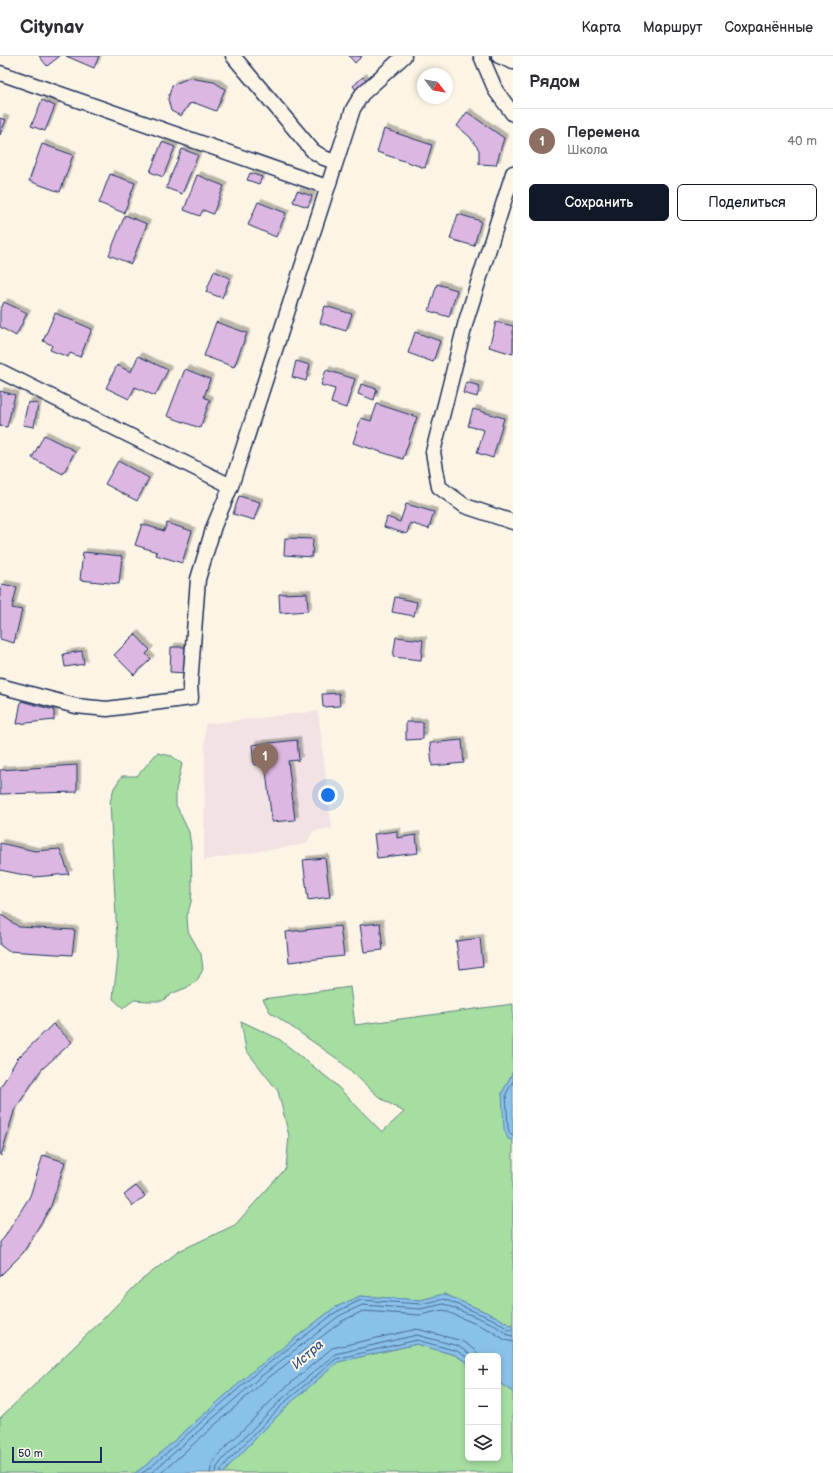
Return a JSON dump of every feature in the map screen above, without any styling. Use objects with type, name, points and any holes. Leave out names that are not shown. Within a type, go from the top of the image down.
[{"type":"street","points":[[233,56],[313,151],[324,158],[335,162]]},
{"type":"street","points":[[0,686],[76,706],[107,709],[191,698],[190,686],[198,579],[214,526],[231,486],[353,109],[362,94],[404,56]]},
{"type":"street","points":[[481,56],[496,91],[513,114]]},
{"type":"street","points":[[499,56],[513,62]]},
{"type":"street","points":[[0,73],[327,187]]},
{"type":"street","points":[[513,173],[466,321],[433,452],[439,487],[465,506],[513,522]]},
{"type":"street","points":[[0,371],[231,486]]},
{"type":"shaded area","points":[[318,711],[332,828],[314,831],[306,844],[204,860],[205,724]]},
{"type":"green space","points":[[157,753],[172,756],[182,764],[176,790],[176,805],[189,832],[191,846],[192,889],[191,902],[187,916],[188,931],[201,954],[203,969],[197,981],[186,988],[173,993],[162,1001],[134,1000],[123,1008],[113,999],[118,956],[110,802],[114,788],[122,776],[137,776]]},
{"type":"green space","points":[[350,987],[355,1025],[513,1004],[513,1072],[502,1093],[508,1138],[513,1140],[513,1327],[497,1317],[444,1294],[421,1300],[360,1296],[334,1308],[254,1370],[149,1463],[135,1473],[0,1473],[0,1418],[100,1322],[139,1282],[179,1251],[235,1225],[286,1168],[289,1136],[278,1091],[246,1050],[241,1021],[279,1039],[334,1083],[382,1132],[404,1112],[380,1098],[339,1060],[270,1012],[263,999]]},
{"type":"green space","points":[[417,1344],[455,1355],[465,1361],[465,1461],[501,1461],[501,1384],[513,1392],[513,1473],[224,1473],[288,1405],[338,1362]]},
{"type":"water","points":[[513,1072],[513,1140],[508,1139],[504,1129],[502,1093]]},
{"type":"water","name":"Истра","points":[[444,1294],[497,1317],[513,1327],[513,1392],[501,1384],[501,1353],[465,1353],[465,1361],[455,1355],[417,1344],[338,1362],[288,1405],[224,1473],[135,1473],[149,1463],[254,1370],[334,1308],[360,1296],[421,1300]]},
{"type":"building","points":[[39,56],[60,56],[47,66]]},
{"type":"building","points":[[66,56],[99,56],[94,68]]},
{"type":"building","points":[[349,56],[362,56],[355,63]]},
{"type":"building","points":[[363,77],[367,81],[357,91],[353,86]]},
{"type":"building","points":[[189,78],[214,82],[225,89],[216,111],[195,103],[189,104],[181,116],[171,111],[168,99],[172,85]]},
{"type":"building","points":[[42,100],[55,106],[45,131],[31,126]]},
{"type":"building","points":[[467,112],[504,138],[496,165],[479,164],[479,150],[470,137],[457,126]]},
{"type":"building","points":[[0,118],[6,120],[0,135]]},
{"type":"building","points":[[384,129],[432,145],[425,168],[377,152]]},
{"type":"building","points":[[162,142],[175,147],[163,177],[150,172]]},
{"type":"building","points":[[42,144],[73,155],[60,192],[29,181]]},
{"type":"building","points":[[182,149],[198,155],[182,194],[166,188]]},
{"type":"building","points":[[250,173],[262,177],[259,184],[247,180]]},
{"type":"building","points":[[110,174],[135,183],[124,213],[99,203]]},
{"type":"building","points":[[197,175],[224,186],[213,214],[203,210],[200,216],[184,210]]},
{"type":"building","points":[[297,191],[312,196],[308,207],[293,202]]},
{"type":"building","points":[[258,202],[286,213],[276,237],[248,225]]},
{"type":"building","points":[[458,214],[481,221],[474,246],[450,239]]},
{"type":"building","points":[[125,215],[147,224],[131,264],[109,255]]},
{"type":"building","points":[[214,271],[230,278],[222,298],[206,292]]},
{"type":"building","points":[[437,284],[457,290],[449,317],[429,311]]},
{"type":"building","points":[[4,302],[27,313],[16,336],[0,327],[0,311]]},
{"type":"building","points":[[325,306],[352,314],[346,331],[320,323]]},
{"type":"building","points":[[55,313],[92,329],[80,357],[70,353],[68,357],[50,350],[52,345],[43,341]]},
{"type":"building","points":[[216,322],[247,333],[234,367],[204,356]]},
{"type":"building","points":[[496,322],[513,326],[513,354],[489,347]]},
{"type":"building","points":[[415,332],[440,341],[433,362],[408,353]]},
{"type":"building","points":[[138,356],[168,370],[155,396],[135,387],[129,399],[106,388],[117,365],[131,372]]},
{"type":"building","points":[[296,361],[310,365],[306,381],[292,377]]},
{"type":"building","points":[[185,369],[210,379],[204,397],[210,400],[200,428],[167,416]]},
{"type":"building","points":[[326,370],[355,379],[346,408],[331,403],[335,389],[321,385]]},
{"type":"building","points":[[466,382],[480,386],[477,397],[463,393]]},
{"type":"building","points":[[361,384],[377,389],[374,400],[358,394]]},
{"type":"building","points":[[0,391],[15,395],[7,427],[0,426]]},
{"type":"building","points":[[28,402],[38,404],[34,427],[23,425]]},
{"type":"building","points":[[377,404],[417,417],[403,459],[353,443],[361,418],[371,421]]},
{"type":"building","points":[[473,409],[504,418],[493,458],[477,453],[484,430],[468,426]]},
{"type":"building","points":[[44,435],[75,451],[63,474],[32,458]]},
{"type":"building","points":[[118,461],[149,478],[137,501],[105,484]]},
{"type":"building","points":[[239,496],[260,502],[254,520],[233,514]]},
{"type":"building","points":[[406,504],[434,512],[429,529],[410,523],[407,534],[384,527],[387,517],[400,522]]},
{"type":"building","points":[[167,523],[192,531],[182,563],[156,555],[157,552],[135,545],[142,524],[164,531]]},
{"type":"building","points":[[285,538],[313,539],[312,557],[284,555]]},
{"type":"building","points":[[83,552],[122,556],[119,584],[80,580]]},
{"type":"building","points":[[2,584],[17,587],[12,608],[22,610],[14,643],[0,639],[0,591]]},
{"type":"building","points":[[307,593],[308,611],[280,613],[279,594]]},
{"type":"building","points":[[395,597],[417,602],[414,616],[392,612]]},
{"type":"building","points":[[135,634],[150,650],[146,654],[151,659],[134,675],[114,655]]},
{"type":"building","points":[[396,637],[423,640],[421,660],[393,657]]},
{"type":"building","points":[[171,647],[185,647],[185,673],[170,672]]},
{"type":"building","points":[[82,651],[84,664],[65,667],[63,654]]},
{"type":"building","points":[[339,693],[340,706],[323,707],[322,694]]},
{"type":"building","points":[[21,701],[54,710],[54,720],[17,724]]},
{"type":"building","points":[[406,722],[423,722],[423,739],[406,740]]},
{"type":"building","points":[[297,740],[299,760],[288,761],[295,820],[272,822],[265,763],[254,765],[252,745]]},
{"type":"building","points":[[462,740],[464,763],[432,766],[430,743]]},
{"type":"building","points":[[77,765],[77,792],[0,794],[0,770]]},
{"type":"building","points":[[397,831],[397,838],[416,835],[418,853],[377,858],[374,834]]},
{"type":"building","points":[[0,843],[35,851],[60,849],[69,874],[34,877],[0,870]]},
{"type":"building","points":[[325,858],[330,897],[308,900],[303,860]]},
{"type":"building","points":[[0,914],[19,927],[75,930],[72,955],[8,951],[0,945]]},
{"type":"building","points":[[380,923],[383,950],[364,952],[360,925]]},
{"type":"building","points":[[340,926],[344,956],[289,962],[286,932]]},
{"type":"building","points":[[480,938],[483,966],[460,969],[456,941]]},
{"type":"building","points":[[53,1024],[72,1042],[41,1070],[14,1111],[1,1156],[0,1088],[17,1059]]},
{"type":"building","points":[[43,1155],[65,1162],[51,1206],[23,1253],[0,1276],[0,1242],[30,1196]]},
{"type":"building","points":[[136,1186],[145,1196],[133,1206],[124,1195]]},
{"type":"place","name":"Перемена","points":[[265,776]]}]
